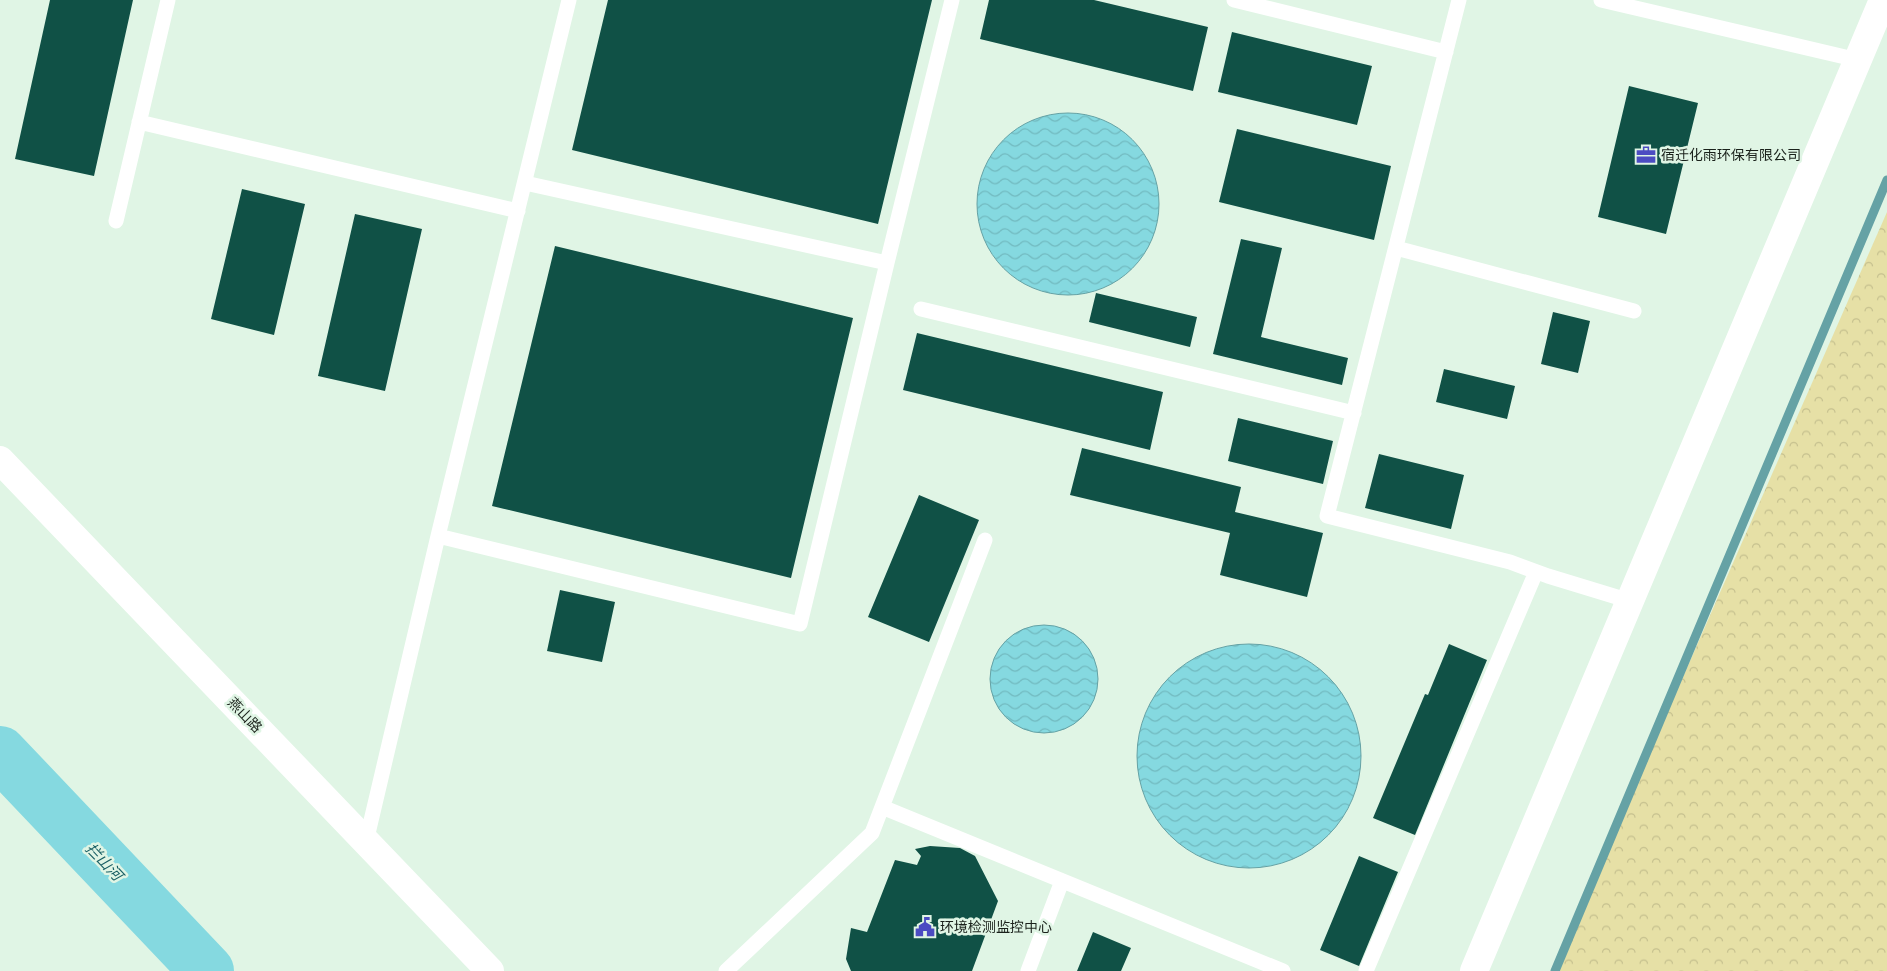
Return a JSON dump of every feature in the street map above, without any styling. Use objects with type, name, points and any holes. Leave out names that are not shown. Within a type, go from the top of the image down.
[{"type":"street","points":[[1474,971],[1883,0]]},
{"type":"street","name":"燕山路","points":[[0,460],[490,971]]},
{"type":"lane","points":[[116,221],[168,0]]},
{"type":"lane","points":[[366,842],[438,536],[569,0]]},
{"type":"lane","points":[[438,536],[800,624],[952,0]]},
{"type":"lane","points":[[1234,0],[1446,52]]},
{"type":"lane","points":[[1459,0],[1327,516],[1510,562],[1630,601]]},
{"type":"lane","points":[[1601,0],[1858,60]]},
{"type":"lane","points":[[139,122],[518,211]]},
{"type":"lane","points":[[525,182],[887,263]]},
{"type":"lane","points":[[1396,248],[1634,311]]},
{"type":"lane","points":[[921,309],[1354,413]]},
{"type":"lane","points":[[726,971],[872,833],[985,540]]},
{"type":"lane","points":[[1366,971],[1536,572]]},
{"type":"lane","points":[[882,807],[1283,971]]},
{"type":"lane","points":[[1028,971],[1062,881]]},
{"type":"green space","points":[[1887,212],[1887,971],[1554,971]]},
{"type":"water","points":[[1068,113],[1086,115],[1103,120],[1132,140],[1152,169],[1157,186],[1159,204],[1157,222],[1152,239],[1132,268],[1103,288],[1086,293],[1068,295],[1050,293],[1033,288],[1004,268],[984,239],[979,222],[977,204],[979,186],[984,169],[1004,140],[1033,120],[1050,115]]},
{"type":"water","points":[[1044,625],[1065,629],[1082,641],[1094,658],[1098,679],[1094,700],[1082,717],[1065,729],[1044,733],[1023,729],[1006,717],[994,700],[990,679],[994,658],[1006,641],[1023,629]]},
{"type":"water","points":[[1238,644],[1260,644],[1292,652],[1302,657],[1320,669],[1336,685],[1353,713],[1359,734],[1361,756],[1359,778],[1353,799],[1336,827],[1320,843],[1292,860],[1260,868],[1238,868],[1206,860],[1196,855],[1178,843],[1162,827],[1145,799],[1137,767],[1137,745],[1145,713],[1150,703],[1162,685],[1178,669],[1206,652]]},
{"type":"building","points":[[50,0],[133,0],[94,176],[15,159]]},
{"type":"building","points":[[608,0],[932,0],[878,224],[572,150]]},
{"type":"building","points":[[989,0],[1094,0],[1208,27],[1193,91],[980,39]]},
{"type":"building","points":[[1232,32],[1372,66],[1357,125],[1218,92]]},
{"type":"building","points":[[1629,86],[1698,103],[1666,234],[1598,217]]},
{"type":"building","points":[[1237,129],[1391,166],[1374,240],[1219,202]]},
{"type":"building","points":[[242,189],[305,204],[274,335],[211,319]]},
{"type":"building","points":[[355,214],[422,229],[385,391],[318,376]]},
{"type":"building","points":[[1241,239],[1282,248],[1261,337],[1348,358],[1342,385],[1213,354]]},
{"type":"building","points":[[555,246],[853,318],[791,578],[492,506]]},
{"type":"building","points":[[1096,293],[1197,317],[1190,347],[1089,322]]},
{"type":"building","points":[[1553,312],[1590,321],[1578,373],[1541,364]]},
{"type":"building","points":[[917,333],[1163,392],[1150,450],[903,390]]},
{"type":"building","points":[[1444,369],[1515,386],[1507,419],[1436,402]]},
{"type":"building","points":[[1238,418],[1333,441],[1323,484],[1228,461]]},
{"type":"building","points":[[1082,448],[1241,487],[1235,512],[1323,533],[1307,597],[1220,575],[1230,533],[1070,495]]},
{"type":"building","points":[[1379,454],[1464,475],[1451,529],[1365,508]]},
{"type":"building","points":[[919,495],[979,520],[929,642],[868,617]]},
{"type":"building","points":[[560,590],[615,602],[602,662],[547,651]]},
{"type":"building","points":[[1449,644],[1487,660],[1415,835],[1373,818],[1425,694],[1428,695]]},
{"type":"building","points":[[930,846],[960,848],[975,856],[998,901],[972,971],[851,971],[846,959],[851,928],[867,932],[895,860],[917,865],[921,856],[915,849]]},
{"type":"building","points":[[1359,856],[1398,872],[1359,966],[1320,950]]},
{"type":"building","points":[[1093,932],[1131,948],[1121,971],[1077,971]]},
{"type":"waterway","points":[[1555,971],[1887,180]]},
{"type":"waterway","name":"拦山河","points":[[0,753],[207,971]]},
{"type":"place","name":"宿迁化雨环保有限公司","points":[[1646,155]]},
{"type":"place","name":"环境检测监控中心","points":[[925,927]]}]
